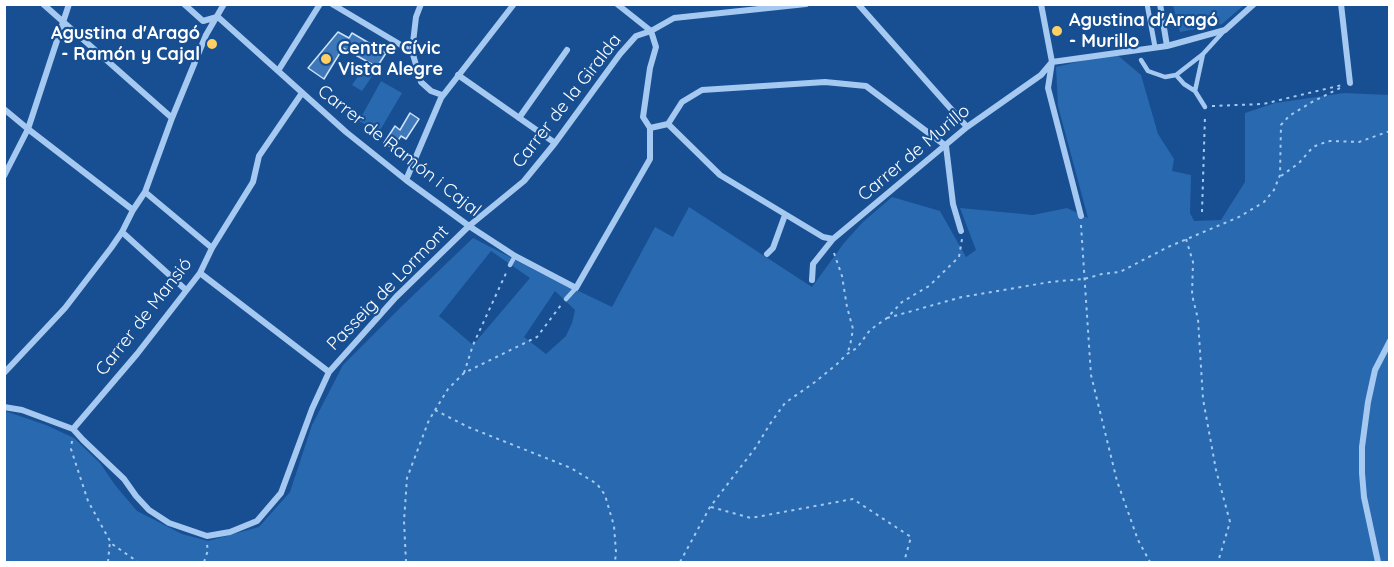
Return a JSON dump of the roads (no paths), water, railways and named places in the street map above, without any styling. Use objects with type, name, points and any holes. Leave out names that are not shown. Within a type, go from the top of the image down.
[{"type":"street","points":[[43,4],[172,118]]},
{"type":"street","points":[[4,176],[28,129],[69,4]]},
{"type":"street","points":[[184,4],[203,21],[218,17]]},
{"type":"street","points":[[4,373],[65,308],[122,232],[145,192],[206,35],[224,4]]},
{"type":"street","points":[[278,71],[320,4]]},
{"type":"street","points":[[332,4],[406,48]]},
{"type":"street","points":[[421,4],[416,17],[412,51],[422,82],[431,91],[442,95]]},
{"type":"street","points":[[406,180],[442,95],[514,4]]},
{"type":"street","points":[[576,288],[650,159],[650,128],[643,117],[650,68],[656,47],[651,31],[617,4]]},
{"type":"street","name":"Carrer de la Giralda","points":[[469,226],[524,181],[555,144],[620,54],[636,36],[651,31],[674,18],[806,4]]},
{"type":"street","points":[[858,4],[967,127]]},
{"type":"street","points":[[1041,4],[1052,62],[1048,88],[1081,216]]},
{"type":"street","points":[[1148,4],[1155,47]]},
{"type":"street","points":[[1160,4],[1167,46]]},
{"type":"street","points":[[1052,62],[1167,46],[1225,30],[1254,4]]},
{"type":"street","points":[[1341,4],[1350,83]]},
{"type":"street","name":"Carrer de Ramón i Cajal","points":[[218,17],[346,132],[406,180],[515,256],[576,288]]},
{"type":"street","points":[[519,118],[567,50]]},
{"type":"street","name":"Carrer de Murillo","points":[[813,280],[813,264],[832,241],[967,127],[1041,75],[1052,62]]},
{"type":"street","points":[[459,75],[555,144]]},
{"type":"street","points":[[650,128],[668,124],[682,102],[702,90],[825,82],[866,86],[946,146],[953,204],[961,231]]},
{"type":"street","name":"Carrer de Mansió","points":[[73,429],[137,354],[200,273],[212,248],[253,182],[259,156],[302,93]]},
{"type":"street","points":[[4,109],[133,210]]},
{"type":"street","points":[[668,124],[720,175],[832,241]]},
{"type":"street","points":[[145,192],[212,248]]},
{"type":"street","points":[[767,254],[773,248],[785,215]]},
{"type":"street","name":"Passeig de Lormont","points":[[73,429],[124,479],[136,496],[156,515],[169,523],[207,536],[230,532],[257,521],[282,493],[312,409],[329,372],[396,297],[469,226]]},
{"type":"street","points":[[122,232],[186,290]]},
{"type":"street","points":[[200,273],[329,372]]},
{"type":"street","points":[[1378,562],[1364,497],[1362,447],[1375,370],[1389,341]]},
{"type":"street","points":[[4,406],[73,429]]},
{"type":"lane","points":[[1141,60],[1148,71],[1165,77],[1176,75],[1203,54],[1225,30]]},
{"type":"lane","points":[[1195,91],[1203,54]]},
{"type":"lane","points":[[1176,75],[1195,91],[1205,106]]},
{"type":"lane","points":[[510,265],[515,256]]},
{"type":"lane","points":[[566,299],[576,288]]},
{"type":"place","name":"Agustina d'Aragó - Murillo","points":[[1057,31]]},
{"type":"place","name":"Agustina d'Aragó - Ramón y Cajal","points":[[212,44]]},
{"type":"place","name":"Centre Cívic Vista Alegre","points":[[326,59]]}]
